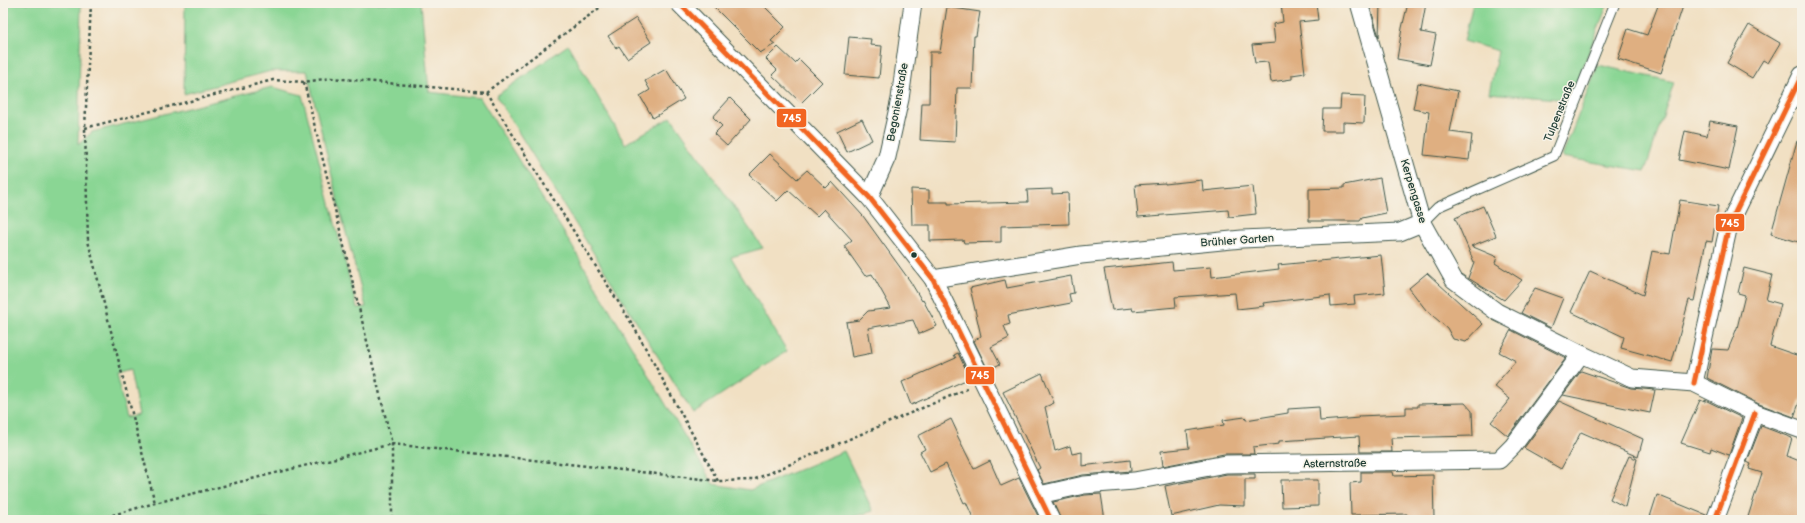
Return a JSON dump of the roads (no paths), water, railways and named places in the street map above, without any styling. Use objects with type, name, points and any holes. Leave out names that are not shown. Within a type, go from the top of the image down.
[{"type":"street","points":[[679,3],[869,197],[933,279],[1051,520]]},
{"type":"street","name":"Begonienstraße","points":[[869,197],[887,157],[900,99],[913,3]]},
{"type":"street","name":"Kerpengasse","points":[[1359,3],[1422,223],[1454,280],[1497,312],[1580,354],[1632,378],[1694,383]]},
{"type":"street","points":[[1802,75],[1729,225],[1694,383],[1755,413],[1802,430]]},
{"type":"street","name":"Brühler Garten","points":[[933,279],[1081,255],[1242,238],[1400,232],[1422,223]]},
{"type":"street","name":"Asternstraße","points":[[1039,495],[1084,485],[1134,481],[1226,464],[1484,462],[1499,460],[1513,446],[1580,354]]},
{"type":"street","points":[[1715,520],[1755,413]]},
{"type":"lane","name":"Tulpenstraße","points":[[1422,223],[1438,207],[1554,156],[1615,3]]}]
